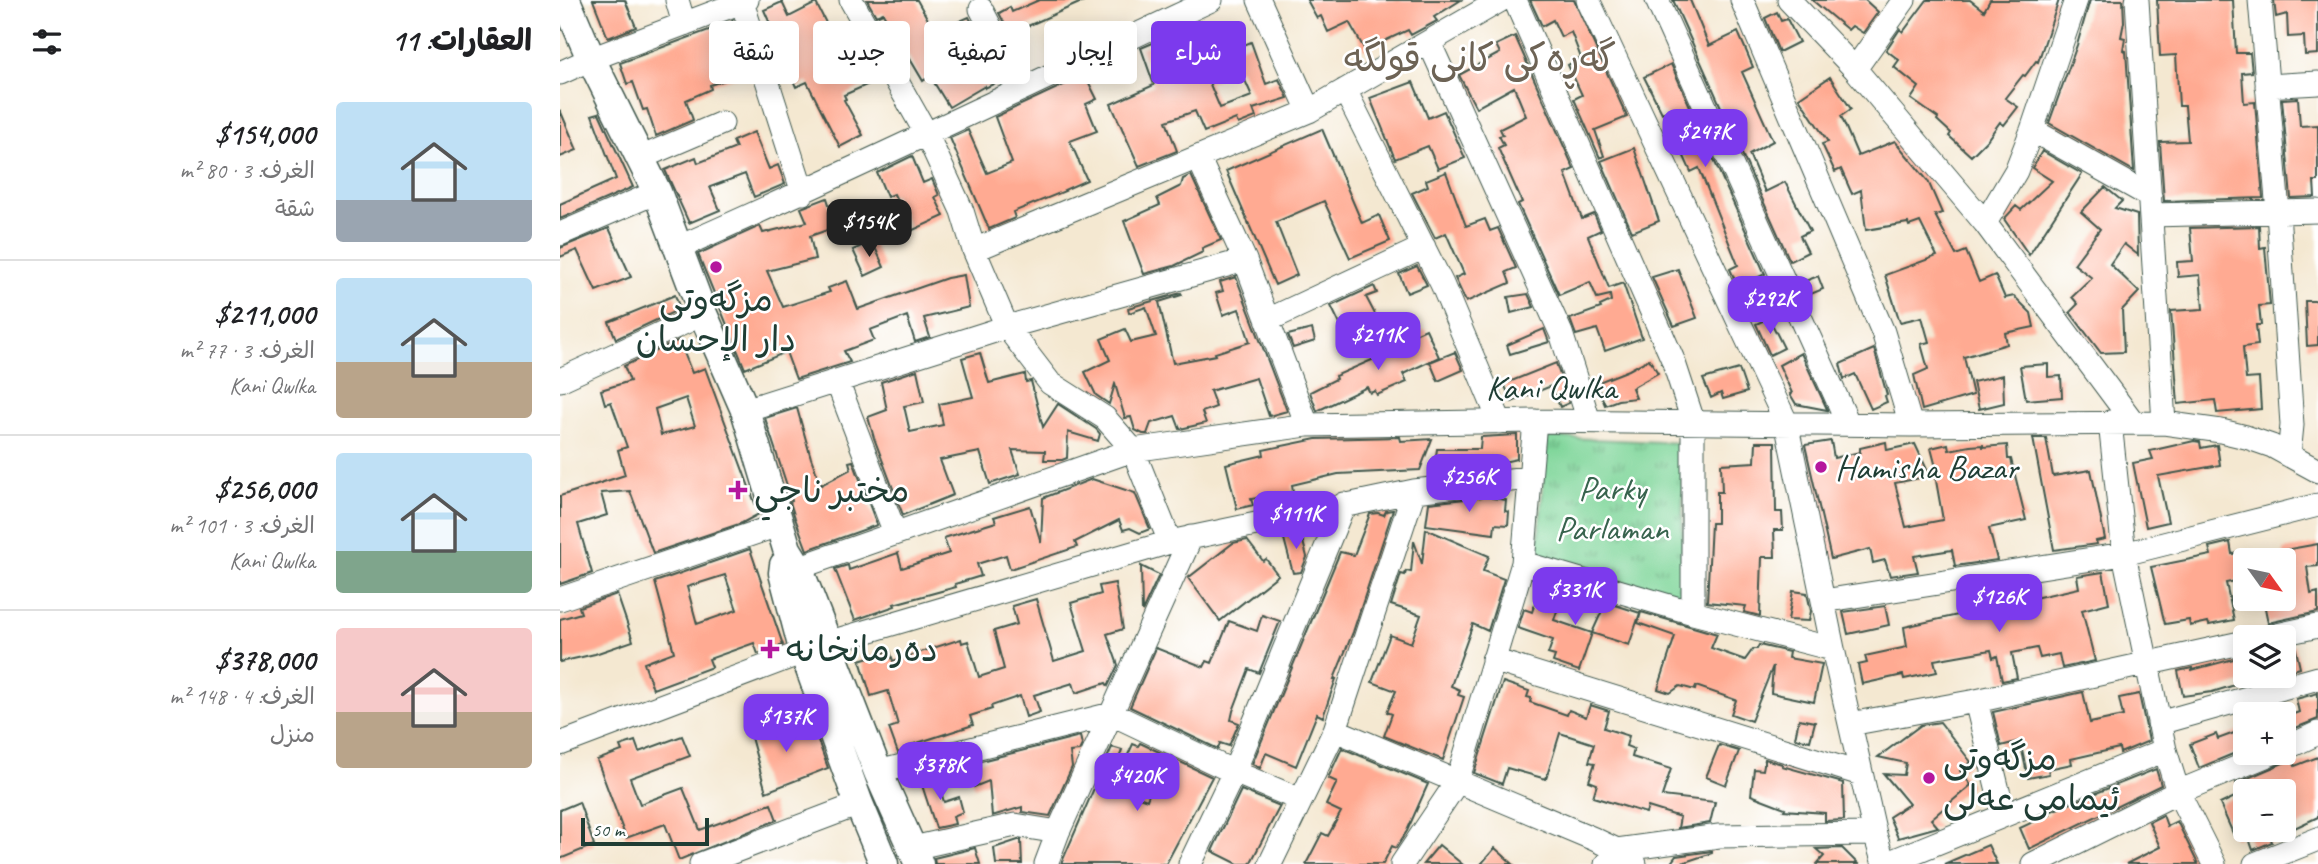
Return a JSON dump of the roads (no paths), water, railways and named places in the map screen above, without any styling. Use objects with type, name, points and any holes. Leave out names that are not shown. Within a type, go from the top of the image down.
[{"type":"main road","points":[[566,8],[657,192],[703,314],[745,410],[859,804],[884,864]]},
{"type":"main road","points":[[815,648],[878,772],[916,856]]},
{"type":"street","points":[[677,0],[684,24]]},
{"type":"street","points":[[851,0],[926,133],[962,211],[974,250],[1007,327],[1050,383],[1105,418],[1133,450],[1180,539],[1112,714],[1046,864]]},
{"type":"street","points":[[677,248],[803,193],[1211,0]]},
{"type":"street","points":[[1259,0],[1309,111]]},
{"type":"street","points":[[974,250],[1309,111],[1501,0]]},
{"type":"street","points":[[1515,0],[1673,360],[1693,421],[1693,613]]},
{"type":"street","points":[[1588,0],[1786,422],[1874,834],[1884,864],[2165,750]]},
{"type":"street","points":[[1657,0],[1848,424]]},
{"type":"street","points":[[1742,0],[1883,332],[1910,425]]},
{"type":"street","points":[[1789,0],[1855,69],[1985,223],[2122,422],[2124,554],[2146,665],[2165,750],[2178,792],[2214,864]]},
{"type":"street","points":[[1855,69],[1904,0]]},
{"type":"street","points":[[1985,223],[2016,171],[2076,0]]},
{"type":"street","points":[[2137,0],[2164,423]]},
{"type":"street","points":[[2260,0],[2292,425],[2289,455]]},
{"type":"street","points":[[560,73],[744,1],[803,193]]},
{"type":"street","points":[[981,9],[1022,88]]},
{"type":"street","points":[[1429,41],[1561,332],[1589,421]]},
{"type":"street","points":[[2267,86],[2318,83]]},
{"type":"street","points":[[1345,90],[1442,284],[1500,422]]},
{"type":"street","points":[[640,159],[722,123]]},
{"type":"street","points":[[2032,130],[2150,205],[2278,212],[2318,211]]},
{"type":"street","points":[[1198,157],[1245,260],[1307,425]]},
{"type":"street","points":[[560,234],[657,192]]},
{"type":"street","points":[[1268,320],[1424,247]]},
{"type":"street","points":[[745,410],[1007,327],[1245,260]]},
{"type":"street","points":[[560,380],[703,314]]},
{"type":"street","points":[[837,381],[895,533]]},
{"type":"street","points":[[1402,864],[1457,782],[1523,564],[1528,478],[1535,421]]},
{"type":"street","name":"Kani Qwlka","points":[[560,599],[895,533],[1133,450],[1307,425],[1535,421],[1910,425],[2164,423],[2246,437],[2272,446],[2318,471]]},
{"type":"street","points":[[560,744],[815,648],[1180,539],[1414,491],[1528,478]]},
{"type":"street","points":[[1270,864],[1335,730],[1414,491]]},
{"type":"street","points":[[1190,864],[1234,772],[1344,504]]},
{"type":"street","points":[[1823,601],[2124,554],[2318,505]]},
{"type":"street","points":[[1523,564],[1693,613],[1833,649]]},
{"type":"street","points":[[2296,631],[2318,626]]},
{"type":"street","points":[[1850,724],[1976,701],[2233,645]]},
{"type":"street","points":[[1493,660],[1861,774]]},
{"type":"street","points":[[2159,723],[2318,678]]},
{"type":"street","points":[[1976,701],[2004,816]]},
{"type":"street","points":[[878,772],[1112,714],[1300,800]]},
{"type":"street","points":[[1335,730],[1457,782],[1620,859],[1719,836],[1874,834]]},
{"type":"street","points":[[2296,743],[2318,733]]},
{"type":"street","points":[[2033,864],[2178,792],[2243,765]]},
{"type":"street","points":[[701,864],[859,804]]},
{"type":"street","points":[[916,856],[1015,825],[1058,832]]},
{"type":"street","points":[[2255,864],[2287,858],[2318,839]]},
{"type":"place","name":"مزگەوتی دار الإحسان","points":[[716,267]]},
{"type":"place","name":"Hamisha Bazar","points":[[1821,467]]},
{"type":"place","name":"مختبر ناجي","points":[[738,490]]},
{"type":"place","name":"دەرمانخانە","points":[[770,649]]},
{"type":"place","name":"مزگەوتی ئیمامی عەلی","points":[[1929,778]]},
{"type":"district","name":"گەڕەکی کانی قولگە","points":[[1480,58]]},
{"type":"park label","name":"Parky Parlaman","points":[[1612,508]]}]
